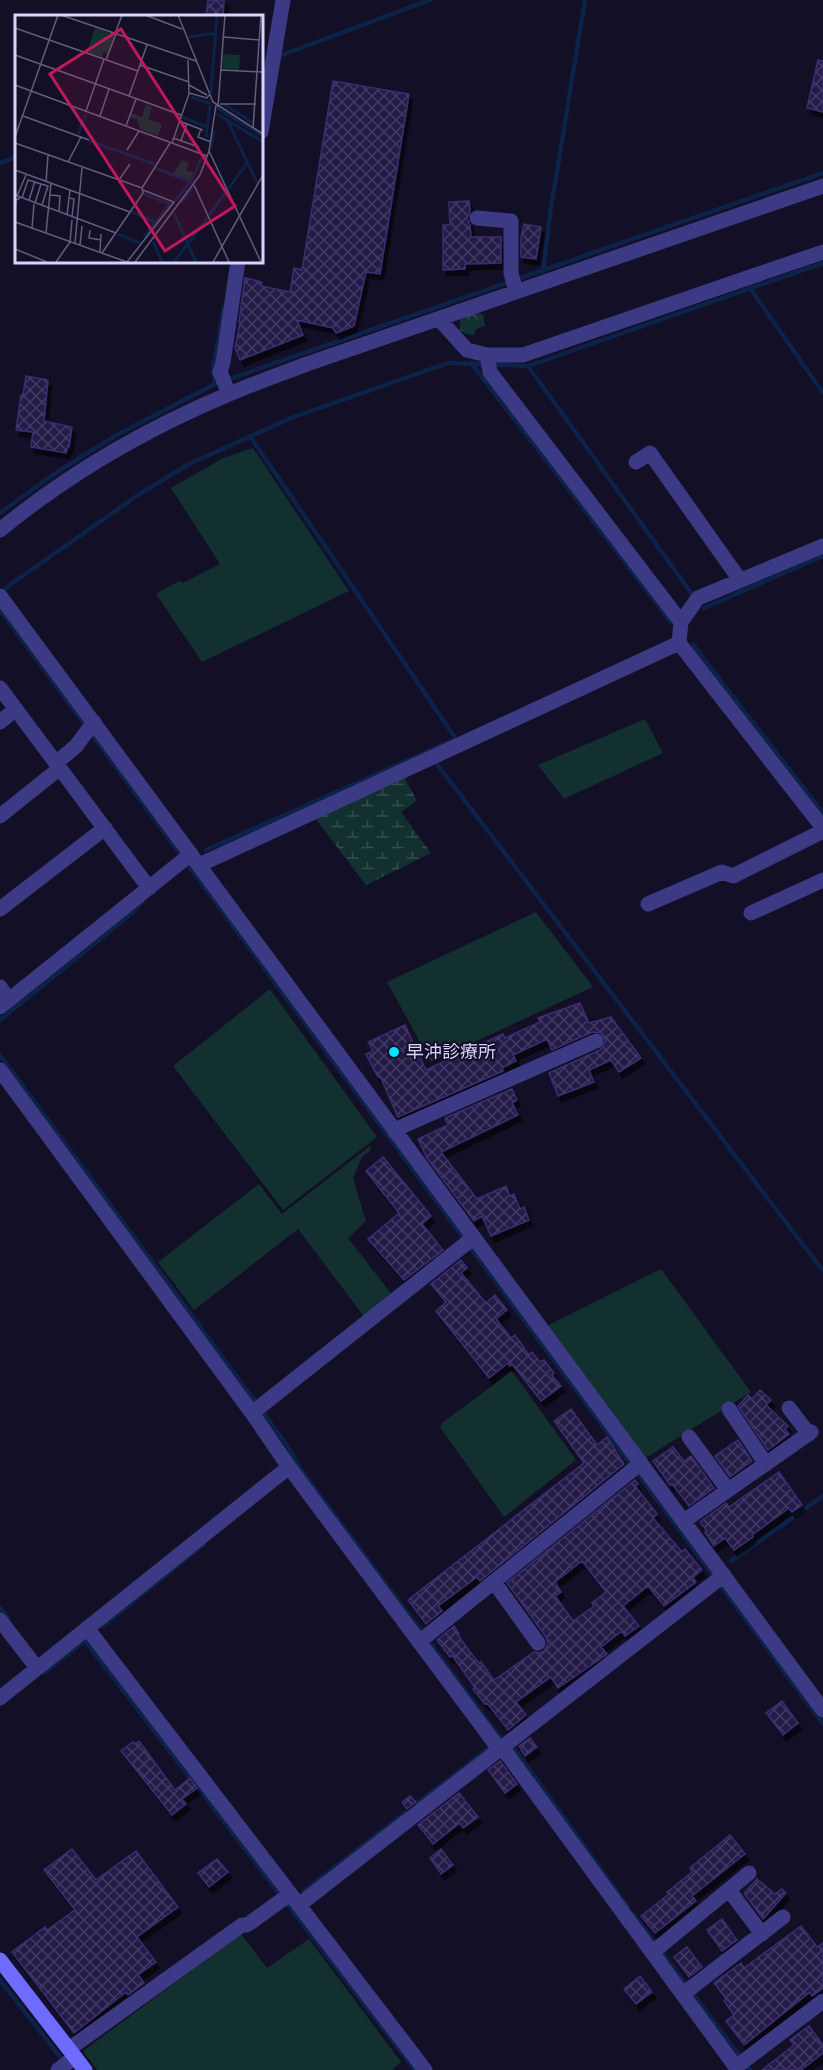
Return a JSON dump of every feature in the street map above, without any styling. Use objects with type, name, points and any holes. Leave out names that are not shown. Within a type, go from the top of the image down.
[{"type":"street","points":[[262,126],[283,0]]},
{"type":"street","points":[[0,530],[55,489],[226,385],[307,364],[823,186]]},
{"type":"street","points":[[477,218],[511,221],[511,273],[516,292]]},
{"type":"street","points":[[488,361],[523,355],[823,252]]},
{"type":"street","points":[[226,385],[220,372],[238,262]]},
{"type":"street","points":[[439,319],[467,350],[488,361],[681,622]]},
{"type":"street","points":[[636,462],[650,453],[740,580]]},
{"type":"street","points":[[648,904],[722,872],[733,876],[823,829],[679,643],[681,622],[698,598],[823,546]]},
{"type":"street","points":[[2,598],[94,722],[189,860],[395,1132],[469,1241],[636,1467],[684,1521],[719,1579],[823,1710]]},
{"type":"street","points":[[3,998],[189,860],[494,731],[679,643]]},
{"type":"street","points":[[0,688],[149,888]]},
{"type":"street","points":[[0,722],[16,710]]},
{"type":"street","points":[[0,816],[58,766],[94,722]]},
{"type":"street","points":[[0,909],[105,828]]},
{"type":"street","points":[[751,913],[823,880]]},
{"type":"street","points":[[395,1132],[402,1126],[596,1041]]},
{"type":"street","points":[[0,1070],[257,1409],[289,1467],[424,1639],[507,1754],[657,1949],[741,2065],[823,2001]]},
{"type":"street","points":[[257,1409],[469,1241]]},
{"type":"street","points":[[684,1521],[810,1433],[789,1408]]},
{"type":"street","points":[[729,1409],[766,1464]]},
{"type":"street","points":[[689,1437],[728,1490]]},
{"type":"street","points":[[0,1698],[289,1467]]},
{"type":"street","points":[[424,1639],[636,1467]]},
{"type":"street","points":[[58,2070],[72,2053],[242,1925],[246,1925],[289,1900],[501,1744],[719,1579]]},
{"type":"street","points":[[494,1582],[538,1643]]},
{"type":"street","points":[[0,1620],[37,1668]]},
{"type":"street","points":[[87,1628],[289,1900],[425,2070]]},
{"type":"street","points":[[657,1949],[749,1873]]},
{"type":"street","points":[[729,1890],[762,1934]]},
{"type":"street","points":[[687,1991],[783,1917]]},
{"type":"street","points":[[0,1960],[85,2070]]},
{"type":"green space","points":[[477,311],[483,315],[485,326],[476,329],[474,335],[460,330],[460,317]]},
{"type":"green space","points":[[253,448],[349,591],[202,662],[156,594],[179,581],[183,583],[220,564],[171,488],[223,458]]},
{"type":"green space","points":[[645,719],[663,753],[564,799],[538,765]]},
{"type":"green space","points":[[404,777],[417,801],[401,812],[431,853],[366,885],[315,818]]},
{"type":"green space","points":[[536,912],[593,987],[431,1062],[387,982]]},
{"type":"green space","points":[[270,989],[377,1137],[283,1210],[173,1066]]},
{"type":"green space","points":[[370,1146],[371,1150],[362,1157],[353,1178],[366,1221],[348,1238],[393,1296],[365,1318],[298,1229],[194,1310],[158,1262],[259,1184],[282,1214]]},
{"type":"green space","points":[[661,1269],[751,1392],[644,1459],[547,1326]]},
{"type":"green space","points":[[512,1371],[576,1460],[504,1517],[440,1427],[442,1423]]},
{"type":"green space","points":[[241,1934],[267,1968],[309,1939],[401,2062],[392,2070],[97,2070],[83,2051]]},
{"type":"building","points":[[208,0],[224,0],[223,15],[206,15]]},
{"type":"building","points":[[818,60],[823,61],[823,112],[807,108]]},
{"type":"building","points":[[333,81],[409,94],[380,274],[366,272],[354,326],[336,333],[333,328],[297,320],[303,335],[240,360],[235,348],[245,278],[262,282],[261,286],[290,292],[294,268],[302,270]]},
{"type":"building","points":[[469,201],[470,212],[467,218],[471,237],[501,237],[501,263],[465,264],[465,269],[443,270],[443,225],[450,225],[449,202]]},
{"type":"building","points":[[524,224],[541,227],[536,259],[521,257],[521,237]]},
{"type":"building","points":[[26,376],[48,380],[44,421],[72,427],[66,453],[31,447],[33,432],[16,430]]},
{"type":"building","points":[[580,1003],[589,1023],[611,1017],[641,1058],[619,1072],[611,1060],[589,1070],[594,1082],[558,1096],[549,1073],[600,1050],[606,1041],[601,1033],[592,1032],[552,1050],[547,1039],[513,1055],[516,1061],[502,1068],[503,1071],[398,1117],[380,1076],[378,1077],[366,1054],[373,1051],[368,1042],[405,1025],[426,1070],[503,1034],[505,1038],[540,1022],[538,1018]]},
{"type":"building","points":[[512,1089],[517,1100],[512,1103],[518,1115],[441,1152],[477,1199],[506,1186],[510,1196],[514,1194],[520,1209],[524,1207],[529,1220],[491,1236],[482,1216],[474,1221],[427,1158],[418,1139],[448,1125],[445,1118]]},
{"type":"building","points":[[383,1157],[431,1216],[422,1224],[443,1250],[404,1280],[368,1239],[399,1213],[366,1171]]},
{"type":"building","points":[[461,1260],[467,1268],[461,1273],[486,1303],[495,1295],[507,1310],[496,1319],[511,1338],[515,1335],[529,1355],[532,1352],[540,1362],[544,1360],[554,1373],[552,1375],[561,1386],[541,1401],[512,1364],[510,1366],[508,1363],[489,1378],[436,1311],[446,1302],[431,1284]]},
{"type":"building","points":[[760,1390],[771,1400],[766,1405],[788,1426],[785,1429],[789,1434],[768,1450],[738,1406],[748,1395],[752,1399]]},
{"type":"building","points":[[571,1409],[597,1445],[607,1437],[624,1464],[480,1581],[477,1577],[438,1606],[442,1611],[426,1624],[408,1600],[584,1463],[554,1421]]},
{"type":"building","points":[[738,1440],[752,1461],[730,1477],[715,1456]]},
{"type":"building","points":[[673,1447],[684,1461],[691,1456],[714,1488],[689,1506],[653,1461]]},
{"type":"building","points":[[779,1472],[802,1505],[792,1512],[789,1508],[734,1550],[725,1538],[714,1546],[700,1522],[726,1503],[729,1507]]},
{"type":"building","points":[[635,1480],[638,1484],[635,1486],[657,1514],[653,1518],[682,1552],[685,1549],[702,1570],[693,1577],[696,1582],[664,1606],[648,1586],[623,1606],[639,1626],[625,1636],[622,1631],[601,1647],[607,1654],[558,1688],[551,1677],[516,1702],[526,1715],[508,1730],[473,1689],[475,1688],[452,1655],[450,1657],[437,1640],[454,1626],[473,1656],[480,1664],[481,1662],[494,1680],[534,1652],[544,1651],[548,1643],[546,1637],[507,1583]],"holes":[[[582,1561],[606,1592],[592,1603],[594,1606],[573,1621],[555,1596],[561,1592],[555,1582]]]},
{"type":"building","points":[[782,1701],[798,1723],[783,1735],[766,1713]]},
{"type":"building","points":[[530,1738],[537,1747],[525,1756],[519,1746]]},
{"type":"building","points":[[139,1741],[175,1790],[190,1778],[197,1788],[182,1799],[186,1804],[172,1815],[121,1751],[133,1742],[135,1744]]},
{"type":"building","points":[[500,1761],[517,1784],[505,1793],[488,1770]]},
{"type":"building","points":[[459,1793],[478,1817],[463,1828],[460,1823],[433,1844],[418,1825]]},
{"type":"building","points":[[410,1796],[416,1802],[407,1809],[402,1802]]},
{"type":"building","points":[[730,1835],[745,1854],[692,1896],[696,1901],[655,1933],[641,1916],[669,1894],[667,1892],[692,1872],[690,1868]]},
{"type":"building","points":[[72,1849],[96,1880],[136,1851],[178,1907],[137,1937],[156,1962],[138,1975],[144,1983],[128,1995],[126,1992],[74,2033],[12,1952],[45,1927],[47,1930],[75,1910],[44,1870]]},
{"type":"building","points":[[441,1849],[453,1865],[441,1874],[430,1858]]},
{"type":"building","points":[[217,1859],[228,1872],[209,1887],[198,1873]]},
{"type":"building","points":[[757,1879],[775,1894],[782,1889],[786,1893],[763,1919],[744,1893]]},
{"type":"building","points":[[722,1919],[737,1940],[722,1951],[707,1930]]},
{"type":"building","points":[[801,1926],[817,1947],[823,1943],[823,1988],[812,1996],[810,1992],[744,2045],[726,2021],[734,2015],[714,1983],[741,1963],[744,1968]]},
{"type":"building","points":[[687,1947],[702,1967],[689,1977],[674,1957]]},
{"type":"building","points":[[640,1976],[652,1992],[636,2004],[624,1989]]},
{"type":"building","points":[[809,2026],[823,2045],[823,2053],[801,2070],[762,2070],[794,2045],[790,2040]]},
{"type":"waterway","points":[[279,56],[430,0]]},
{"type":"waterway","points":[[543,272],[550,214],[585,0]]},
{"type":"waterway","points":[[0,163],[15,157]]},
{"type":"waterway","points":[[0,513],[57,472],[115,436],[215,384],[823,173]]},
{"type":"waterway","points":[[0,594],[141,493],[189,464],[291,418],[448,363],[528,366],[823,263]]},
{"type":"waterway","points":[[750,288],[823,393]]},
{"type":"waterway","points":[[215,384],[213,369],[224,307]]},
{"type":"waterway","points":[[471,363],[671,622]]},
{"type":"waterway","points":[[528,366],[692,594]]},
{"type":"waterway","points":[[250,436],[456,739]]},
{"type":"waterway","points":[[704,608],[823,556]]},
{"type":"waterway","points":[[0,610],[823,1724]]},
{"type":"waterway","points":[[693,645],[823,813]]},
{"type":"waterway","points":[[206,850],[456,739]]},
{"type":"waterway","points":[[427,751],[823,1271]]},
{"type":"waterway","points":[[0,1020],[132,913],[142,902]]},
{"type":"waterway","points":[[0,1055],[287,1445],[299,1467],[499,1736],[514,1749],[530,1770],[628,1907]]},
{"type":"waterway","points":[[731,1561],[823,1496]]},
{"type":"waterway","points":[[103,1626],[204,1544]]},
{"type":"waterway","points":[[0,1608],[8,1618]]},
{"type":"waterway","points":[[45,1672],[86,1640]]},
{"type":"waterway","points":[[85,1641],[415,2070]]},
{"type":"waterway","points":[[304,1891],[494,1744]]},
{"type":"waterway","points":[[633,1914],[750,2070]]},
{"type":"waterway","points":[[0,1980],[60,2057]]},
{"type":"place","name":"早沖診療所","points":[[394,1052]]}]
